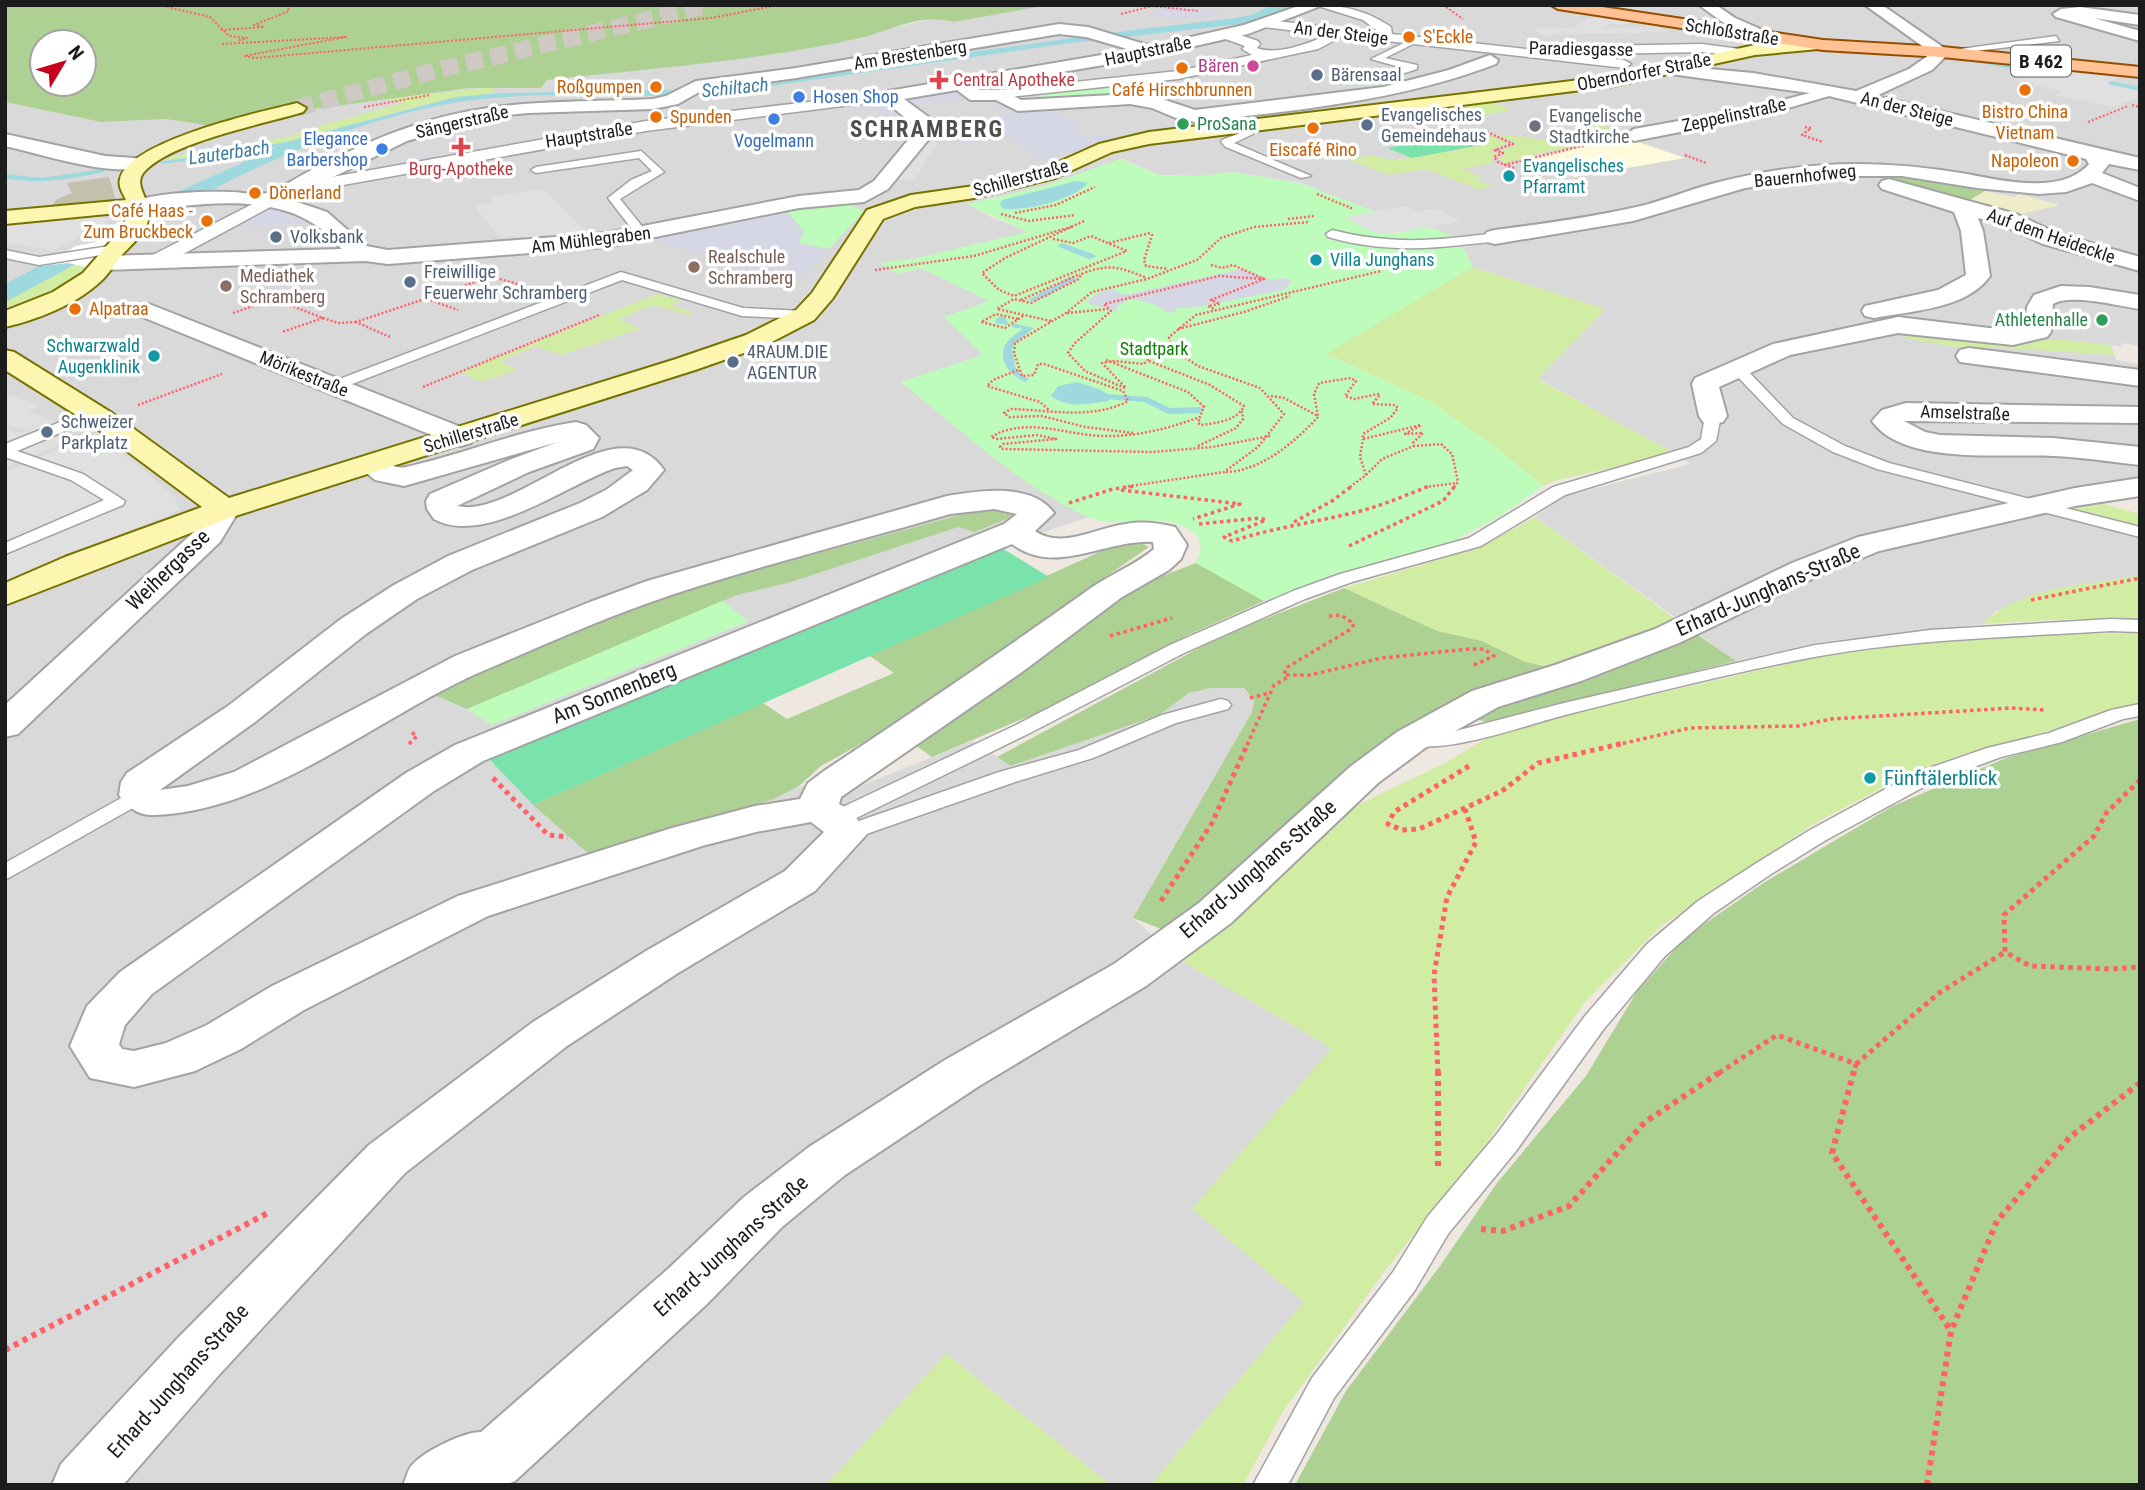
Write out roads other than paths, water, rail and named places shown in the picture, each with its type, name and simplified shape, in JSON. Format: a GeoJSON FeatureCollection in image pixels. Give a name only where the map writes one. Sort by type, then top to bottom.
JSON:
{"type":"FeatureCollection","features":[{"type":"Feature","properties":{"kind":"main road","name":"Schloßstraße"},"geometry":{"type":"LineString","coordinates":[[1558,5],[1753,43]]}},
{"type":"Feature","properties":{"kind":"main road","name":"Schloßstraße"},"geometry":{"type":"LineString","coordinates":[[1591,5],[1753,43]]}},
{"type":"Feature","properties":{"kind":"main road","name":"Oberndorfer Straße"},"geometry":{"type":"LineString","coordinates":[[1149,138],[1612,81],[1671,69],[1753,43],[1942,52],[2140,72]]}},
{"type":"Feature","properties":{"kind":"main road","name":"B 462"},"geometry":{"type":"LineString","coordinates":[[1753,43],[1942,52]]}},
{"type":"Feature","properties":{"kind":"main road"},"geometry":{"type":"LineString","coordinates":[[142,206],[128,188],[128,180],[141,163],[156,154],[208,135],[297,108]]}},
{"type":"Feature","properties":{"kind":"main road","name":"Schillerstraße"},"geometry":{"type":"LineString","coordinates":[[5,596],[111,549],[225,509],[461,437],[754,341],[805,315],[821,298],[874,215],[920,199],[974,192],[1048,174],[1106,148],[1149,138]]}},
{"type":"Feature","properties":{"kind":"main road"},"geometry":{"type":"LineString","coordinates":[[5,218],[142,206]]}},
{"type":"Feature","properties":{"kind":"main road"},"geometry":{"type":"LineString","coordinates":[[5,320],[91,279],[136,222],[142,206]]}},
{"type":"Feature","properties":{"kind":"main road","name":"Weihergasse"},"geometry":{"type":"LineString","coordinates":[[5,358],[97,416],[225,509]]}},
{"type":"Feature","properties":{"kind":"street","name":"Hauptstraße"},"geometry":{"type":"LineString","coordinates":[[287,190],[646,126],[893,96],[1141,53],[1225,34],[1318,5]]}},
{"type":"Feature","properties":{"kind":"street"},"geometry":{"type":"LineString","coordinates":[[1318,5],[1373,20],[1387,32],[1377,37]]}},
{"type":"Feature","properties":{"kind":"street"},"geometry":{"type":"LineString","coordinates":[[1706,5],[1730,20],[1753,43]]}},
{"type":"Feature","properties":{"kind":"street"},"geometry":{"type":"LineString","coordinates":[[1858,97],[1905,76],[1937,58],[1942,52],[1872,5]]}},
{"type":"Feature","properties":{"kind":"street"},"geometry":{"type":"LineString","coordinates":[[2058,11],[2140,20]]}},
{"type":"Feature","properties":{"kind":"street"},"geometry":{"type":"LineString","coordinates":[[2058,11],[2140,36]]}},
{"type":"Feature","properties":{"kind":"street"},"geometry":{"type":"LineString","coordinates":[[1234,15],[1263,23]]}},
{"type":"Feature","properties":{"kind":"street","name":"An der Steige"},"geometry":{"type":"LineString","coordinates":[[1263,23],[1624,64]]}},
{"type":"Feature","properties":{"kind":"street","name":"Am Brestenberg"},"geometry":{"type":"LineString","coordinates":[[671,100],[696,86],[928,52],[1059,29],[1095,34],[1118,41],[1141,53]]}},
{"type":"Feature","properties":{"kind":"street"},"geometry":{"type":"LineString","coordinates":[[1225,34],[1253,44],[1250,49],[1268,57]]}},
{"type":"Feature","properties":{"kind":"street"},"geometry":{"type":"LineString","coordinates":[[958,85],[976,96],[1178,75],[1313,46],[1342,34]]}},
{"type":"Feature","properties":{"kind":"street","name":"Paradiesgasse"},"geometry":{"type":"LineString","coordinates":[[1488,36],[1526,52],[1702,48],[1753,43]]}},
{"type":"Feature","properties":{"kind":"street"},"geometry":{"type":"LineString","coordinates":[[1141,53],[1178,75]]}},
{"type":"Feature","properties":{"kind":"street"},"geometry":{"type":"LineString","coordinates":[[999,94],[1018,106],[1130,99],[1151,102],[1195,116],[1412,86],[1450,76],[1490,60]]}},
{"type":"Feature","properties":{"kind":"street","name":"An der Steige"},"geometry":{"type":"LineString","coordinates":[[1671,69],[1752,78],[1858,97],[2025,139],[2092,166],[2140,164]]}},
{"type":"Feature","properties":{"kind":"street","name":"Zeppelinstraße"},"geometry":{"type":"LineString","coordinates":[[1634,135],[1757,112],[1833,92]]}},
{"type":"Feature","properties":{"kind":"street"},"geometry":{"type":"LineString","coordinates":[[889,208],[869,202],[864,196],[881,185],[928,129],[927,125],[893,96]]}},
{"type":"Feature","properties":{"kind":"street","name":"Sängerstraße"},"geometry":{"type":"LineString","coordinates":[[268,201],[393,139],[448,121],[512,110],[624,106],[671,100]]}},
{"type":"Feature","properties":{"kind":"street"},"geometry":{"type":"LineString","coordinates":[[624,106],[646,126]]}},
{"type":"Feature","properties":{"kind":"street"},"geometry":{"type":"LineString","coordinates":[[2025,139],[2140,150]]}},
{"type":"Feature","properties":{"kind":"street"},"geometry":{"type":"LineString","coordinates":[[5,140],[105,162],[141,163]]}},
{"type":"Feature","properties":{"kind":"street"},"geometry":{"type":"LineString","coordinates":[[2092,166],[2140,195]]}},
{"type":"Feature","properties":{"kind":"street","name":"Bauernhofweg"},"geometry":{"type":"LineString","coordinates":[[1495,237],[1654,210],[1691,196],[1753,181],[1800,174],[1902,170],[2047,189],[2073,185],[2092,166]]}},
{"type":"Feature","properties":{"kind":"street","name":"Auf dem Heideckle"},"geometry":{"type":"LineString","coordinates":[[1872,170],[1881,182],[2008,219],[2051,239],[2140,264]]}},
{"type":"Feature","properties":{"kind":"street","name":"Am Mühlegraben"},"geometry":{"type":"LineString","coordinates":[[110,256],[152,263],[365,254],[388,257],[495,251],[643,234],[799,202],[864,196]]}},
{"type":"Feature","properties":{"kind":"street"},"geometry":{"type":"LineString","coordinates":[[142,206],[206,198],[268,201],[318,216],[354,249],[365,254]]}},
{"type":"Feature","properties":{"kind":"street"},"geometry":{"type":"LineString","coordinates":[[152,263],[268,201]]}},
{"type":"Feature","properties":{"kind":"street","name":"Auf dem Heideckle"},"geometry":{"type":"LineString","coordinates":[[1782,349],[1782,344],[1788,338],[1825,324],[1969,287],[1978,276],[1972,230],[1963,208]]}},
{"type":"Feature","properties":{"kind":"street"},"geometry":{"type":"LineString","coordinates":[[1713,416],[1705,384],[1782,349],[1898,325],[1989,336],[2021,336],[2038,331],[2039,310],[2043,300],[2050,295],[2067,292],[2140,302]]}},
{"type":"Feature","properties":{"kind":"street","name":"Mörikestraße"},"geometry":{"type":"LineString","coordinates":[[149,311],[461,437]]}},
{"type":"Feature","properties":{"kind":"street"},"geometry":{"type":"LineString","coordinates":[[1872,330],[1876,336],[1906,348],[2140,378]]}},
{"type":"Feature","properties":{"kind":"street","name":"Amselstraße"},"geometry":{"type":"LineString","coordinates":[[2140,415],[1906,411],[1886,421],[1893,430],[1925,441],[2053,447],[2140,456]]}},
{"type":"Feature","properties":{"kind":"street"},"geometry":{"type":"LineString","coordinates":[[139,795],[141,782],[253,705],[332,642],[400,598],[460,563],[613,498],[644,478],[649,470],[642,461],[632,458],[597,463],[509,505],[476,516],[456,516],[445,513],[441,508],[441,501],[519,466],[572,448],[583,443],[585,438],[576,431],[553,433],[404,477],[386,474],[370,464]]}},
{"type":"Feature","properties":{"kind":"street"},"geometry":{"type":"LineString","coordinates":[[2035,506],[2140,487]]}},
{"type":"Feature","properties":{"kind":"street","name":"Am Sonnenberg"},"geometry":{"type":"LineString","coordinates":[[139,795],[151,803],[194,798],[248,780],[468,664],[544,631],[682,581],[947,505],[988,499],[1013,500],[1029,506],[1038,513],[1015,531],[469,753],[409,790],[136,983],[104,1017],[94,1046],[107,1065],[134,1069],[178,1058],[224,1037],[288,998],[484,902],[687,837],[755,819],[833,820]]}},
{"type":"Feature","properties":{"kind":"street","name":"Erhard-Junghans-Straße"},"geometry":{"type":"LineString","coordinates":[[434,1485],[472,1461],[498,1473],[764,1212],[827,1161],[962,1073],[1140,967],[1214,913],[1364,775],[1411,740],[1485,699],[1557,677],[1667,636],[1804,570],[1869,544],[2035,506]]}},
{"type":"Feature","properties":{"kind":"street","name":"Weihergasse"},"geometry":{"type":"LineString","coordinates":[[5,726],[209,535],[225,509]]}},
{"type":"Feature","properties":{"kind":"street","name":"Erhard-Junghans-Straße"},"geometry":{"type":"LineString","coordinates":[[83,1485],[207,1348],[387,1159],[455,1104],[550,1034],[662,962],[800,881],[833,820],[822,792],[999,672],[1110,590],[1157,563],[1170,552],[1171,545],[1164,534],[1142,531],[1062,549],[1044,549],[1026,541],[1015,531]]}},
{"type":"Feature","properties":{"kind":"lane"},"geometry":{"type":"LineString","coordinates":[[1942,52],[2056,38]]}},
{"type":"Feature","properties":{"kind":"lane"},"geometry":{"type":"LineString","coordinates":[[1405,70],[1414,67],[1376,59],[1415,41]]}},
{"type":"Feature","properties":{"kind":"lane"},"geometry":{"type":"LineString","coordinates":[[1237,127],[1248,134],[1226,142],[1230,145],[1305,176]]}},
{"type":"Feature","properties":{"kind":"lane"},"geometry":{"type":"LineString","coordinates":[[536,170],[641,154],[659,172],[640,178],[633,188],[614,198],[643,234]]}},
{"type":"Feature","properties":{"kind":"lane"},"geometry":{"type":"LineString","coordinates":[[1332,233],[1384,247],[1495,237]]}},
{"type":"Feature","properties":{"kind":"lane"},"geometry":{"type":"LineString","coordinates":[[5,254],[39,261],[110,256]]}},
{"type":"Feature","properties":{"kind":"lane"},"geometry":{"type":"LineString","coordinates":[[334,386],[621,276],[742,312],[805,315]]}},
{"type":"Feature","properties":{"kind":"lane"},"geometry":{"type":"LineString","coordinates":[[1739,370],[1788,421],[1839,449],[1883,466],[2140,532]]}},
{"type":"Feature","properties":{"kind":"lane"},"geometry":{"type":"LineString","coordinates":[[5,451],[97,416]]}},
{"type":"Feature","properties":{"kind":"lane"},"geometry":{"type":"LineString","coordinates":[[833,820],[1023,729],[1177,649],[1299,594],[1475,542],[1559,491],[1695,450],[1708,441],[1713,416]]}},
{"type":"Feature","properties":{"kind":"lane"},"geometry":{"type":"LineString","coordinates":[[5,451],[77,477],[117,501],[5,549]]}},
{"type":"Feature","properties":{"kind":"lane"},"geometry":{"type":"LineString","coordinates":[[1411,740],[1444,740],[1718,672],[1815,651],[1930,636],[2111,625],[2140,626]]}},
{"type":"Feature","properties":{"kind":"lane"},"geometry":{"type":"LineString","coordinates":[[833,820],[1007,778],[1086,754],[1169,719],[1221,705]]}},
{"type":"Feature","properties":{"kind":"lane"},"geometry":{"type":"LineString","coordinates":[[1270,1485],[1322,1388],[1404,1281],[1438,1226],[1506,1143],[1594,1023],[1656,950],[1706,907],[1818,835],[1923,778],[1994,752],[2055,738],[2129,712]]}},
{"type":"Feature","properties":{"kind":"lane"},"geometry":{"type":"LineString","coordinates":[[5,873],[139,795]]}},
{"type":"Feature","properties":{"kind":"water","name":"Schiltach"},"geometry":{"type":"Polygon","coordinates":[[[1272,5],[1303,5],[1263,20],[1241,24],[1070,43],[722,93],[519,96],[453,103],[392,117],[334,136],[222,185],[5,302],[5,284],[77,246],[95,242],[99,239],[95,236],[173,194],[290,141],[456,97],[503,93],[711,89],[1093,35],[1235,18],[1254,14],[1272,5]]]}},
{"type":"Feature","properties":{"kind":"water"},"geometry":{"type":"Polygon","coordinates":[[[1077,181],[1088,183],[1072,195],[1048,203],[1012,209],[1003,209],[1000,204],[1002,200],[1077,181]]]}},
{"type":"Feature","properties":{"kind":"water"},"geometry":{"type":"Polygon","coordinates":[[[1077,382],[1101,390],[1110,396],[1108,401],[1071,404],[1051,396],[1058,386],[1077,382]]]}},
{"type":"Feature","properties":{"kind":"waterway"},"geometry":{"type":"LineString","coordinates":[[1973,60],[2031,71]]}},
{"type":"Feature","properties":{"kind":"waterway"},"geometry":{"type":"LineString","coordinates":[[2110,83],[2140,89]]}},
{"type":"Feature","properties":{"kind":"waterway","name":"Lauterbach"},"geometry":{"type":"LineString","coordinates":[[163,162],[294,143]]}},
{"type":"Feature","properties":{"kind":"waterway","name":"Lauterbach"},"geometry":{"type":"LineString","coordinates":[[5,176],[41,180],[102,171]]}},
{"type":"Feature","properties":{"kind":"waterway"},"geometry":{"type":"LineString","coordinates":[[1062,245],[1092,257]]}},
{"type":"Feature","properties":{"kind":"waterway"},"geometry":{"type":"LineString","coordinates":[[1032,300],[1073,279]]}},
{"type":"Feature","properties":{"kind":"waterway"},"geometry":{"type":"LineString","coordinates":[[1002,319],[999,321],[1004,323]]}},
{"type":"Feature","properties":{"kind":"waterway"},"geometry":{"type":"LineString","coordinates":[[1012,369],[1007,354],[1009,345],[1030,328],[1015,325]]}},
{"type":"Feature","properties":{"kind":"waterway"},"geometry":{"type":"LineString","coordinates":[[1015,372],[1025,379]]}},
{"type":"Feature","properties":{"kind":"waterway"},"geometry":{"type":"LineString","coordinates":[[1094,396],[1147,400],[1168,411],[1200,410]]}},
{"type":"Feature","properties":{"kind":"tunnel"},"geometry":{"type":"LineString","coordinates":[[297,108],[442,69],[709,5]]}},
{"type":"Feature","properties":{"kind":"place","name":"S'Eckle"},"geometry":{"type":"Point","coordinates":[1409,37]}},
{"type":"Feature","properties":{"kind":"place","name":"Bären"},"geometry":{"type":"Point","coordinates":[1253,66]}},
{"type":"Feature","properties":{"kind":"place","name":"Café Hirschbrunnen"},"geometry":{"type":"Point","coordinates":[1182,68]}},
{"type":"Feature","properties":{"kind":"place","name":"Bärensaal"},"geometry":{"type":"Point","coordinates":[1317,75]}},
{"type":"Feature","properties":{"kind":"place","name":"Central Apotheke"},"geometry":{"type":"Point","coordinates":[939,80]}},
{"type":"Feature","properties":{"kind":"place","name":"Roßgumpen"},"geometry":{"type":"Point","coordinates":[656,87]}},
{"type":"Feature","properties":{"kind":"place","name":"Bistro China Vietnam"},"geometry":{"type":"Point","coordinates":[2025,90]}},
{"type":"Feature","properties":{"kind":"place","name":"Hosen Shop"},"geometry":{"type":"Point","coordinates":[799,97]}},
{"type":"Feature","properties":{"kind":"place","name":"Spunden"},"geometry":{"type":"Point","coordinates":[656,117]}},
{"type":"Feature","properties":{"kind":"place","name":"Vogelmann"},"geometry":{"type":"Point","coordinates":[774,119]}},
{"type":"Feature","properties":{"kind":"place","name":"ProSana"},"geometry":{"type":"Point","coordinates":[1183,124]}},
{"type":"Feature","properties":{"kind":"place","name":"Evangelisches Gemeindehaus"},"geometry":{"type":"Point","coordinates":[1367,125]}},
{"type":"Feature","properties":{"kind":"place","name":"Evangelische Stadtkirche"},"geometry":{"type":"Point","coordinates":[1535,126]}},
{"type":"Feature","properties":{"kind":"place","name":"Eiscafé Rino"},"geometry":{"type":"Point","coordinates":[1313,128]}},
{"type":"Feature","properties":{"kind":"place","name":"Burg-Apotheke"},"geometry":{"type":"Point","coordinates":[461,147]}},
{"type":"Feature","properties":{"kind":"place","name":"Elegance Barbershop"},"geometry":{"type":"Point","coordinates":[382,149]}},
{"type":"Feature","properties":{"kind":"place","name":"Napoleon"},"geometry":{"type":"Point","coordinates":[2073,161]}},
{"type":"Feature","properties":{"kind":"place","name":"Evangelisches Pfarramt"},"geometry":{"type":"Point","coordinates":[1509,176]}},
{"type":"Feature","properties":{"kind":"place","name":"Dönerland"},"geometry":{"type":"Point","coordinates":[255,193]}},
{"type":"Feature","properties":{"kind":"place","name":"Café Haas - Zum Bruckbeck"},"geometry":{"type":"Point","coordinates":[207,221]}},
{"type":"Feature","properties":{"kind":"place","name":"Volksbank"},"geometry":{"type":"Point","coordinates":[276,237]}},
{"type":"Feature","properties":{"kind":"place","name":"Villa Junghans"},"geometry":{"type":"Point","coordinates":[1316,260]}},
{"type":"Feature","properties":{"kind":"place","name":"Realschule Schramberg"},"geometry":{"type":"Point","coordinates":[694,267]}},
{"type":"Feature","properties":{"kind":"place","name":"Freiwillige Feuerwehr Schramberg"},"geometry":{"type":"Point","coordinates":[410,282]}},
{"type":"Feature","properties":{"kind":"place","name":"Mediathek Schramberg"},"geometry":{"type":"Point","coordinates":[226,286]}},
{"type":"Feature","properties":{"kind":"place","name":"Alpatraa"},"geometry":{"type":"Point","coordinates":[75,309]}},
{"type":"Feature","properties":{"kind":"place","name":"Athletenhalle"},"geometry":{"type":"Point","coordinates":[2102,320]}},
{"type":"Feature","properties":{"kind":"place","name":"Schwarzwald Augenklinik"},"geometry":{"type":"Point","coordinates":[154,356]}},
{"type":"Feature","properties":{"kind":"place","name":"4RAUM.DIE AGENTUR"},"geometry":{"type":"Point","coordinates":[733,362]}},
{"type":"Feature","properties":{"kind":"place","name":"Schweizer Parkplatz"},"geometry":{"type":"Point","coordinates":[47,432]}},
{"type":"Feature","properties":{"kind":"place","name":"Fünftälerblick"},"geometry":{"type":"Point","coordinates":[1870,778]}},
{"type":"Feature","properties":{"kind":"district","name":"SCHRAMBERG"},"geometry":{"type":"Point","coordinates":[927,129]}},
{"type":"Feature","properties":{"kind":"park label","name":"Stadtpark"},"geometry":{"type":"Point","coordinates":[1154,349]}}]}
